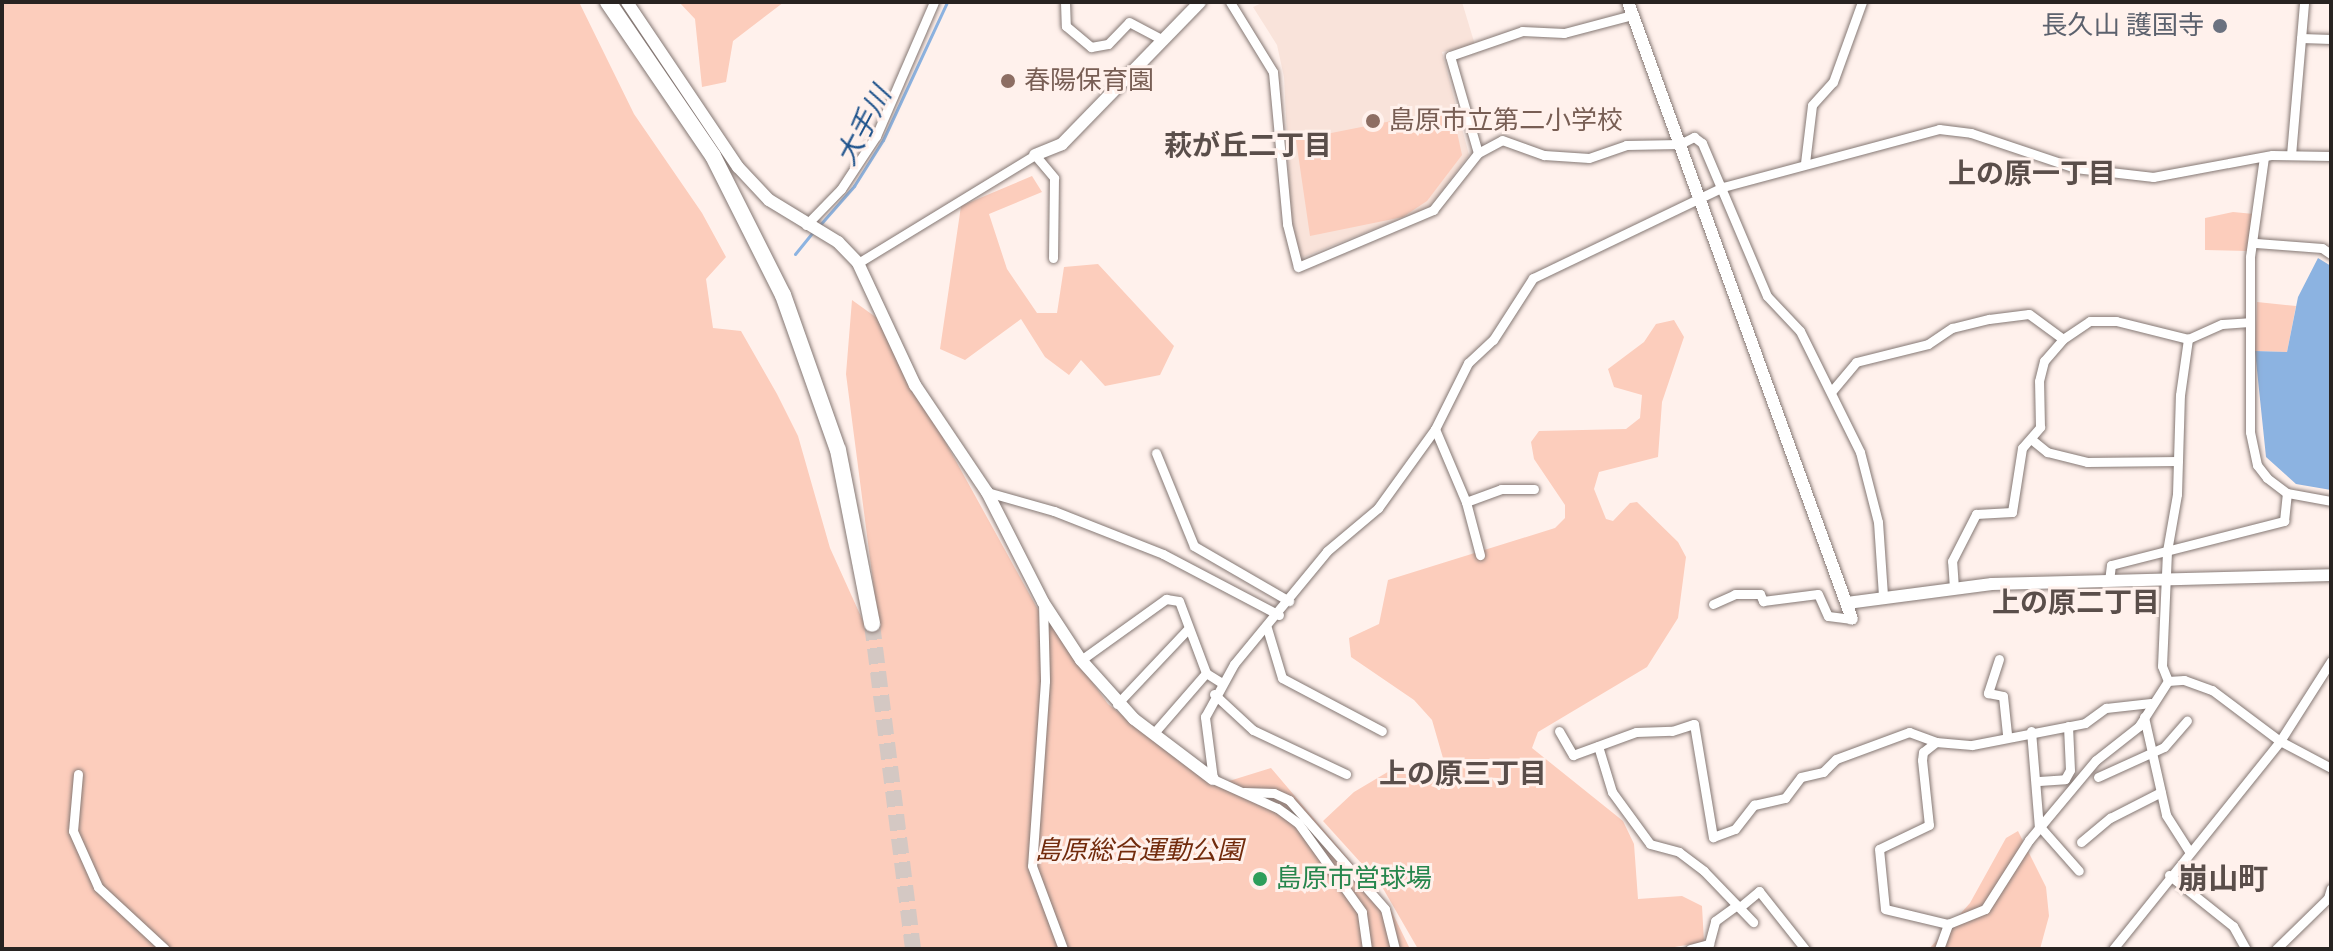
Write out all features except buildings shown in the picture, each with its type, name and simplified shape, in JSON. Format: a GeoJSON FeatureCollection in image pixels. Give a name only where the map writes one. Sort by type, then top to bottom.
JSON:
{"type":"FeatureCollection","features":[{"type":"Feature","properties":{"kind":"highway"},"geometry":{"type":"LineString","coordinates":[[608,2],[713,156],[783,295],[838,450],[872,624]]}},
{"type":"Feature","properties":{"kind":"street"},"geometry":{"type":"LineString","coordinates":[[627,2],[738,167],[769,200],[858,263],[915,385],[987,492],[1043,602],[1081,660],[1117,704],[1153,734],[1213,779],[1277,808],[1298,823],[1362,912],[1367,949]]}},
{"type":"Feature","properties":{"kind":"street"},"geometry":{"type":"LineString","coordinates":[[813,229],[876,136],[934,2]]}},
{"type":"Feature","properties":{"kind":"street"},"geometry":{"type":"LineString","coordinates":[[1065,2],[1066,26],[1091,47],[1108,44],[1129,22],[1163,40]]}},
{"type":"Feature","properties":{"kind":"street"},"geometry":{"type":"LineString","coordinates":[[858,263],[1035,155],[1062,144],[1200,2]]}},
{"type":"Feature","properties":{"kind":"street"},"geometry":{"type":"LineString","coordinates":[[1230,2],[1273,72],[1287,224],[1298,267],[1423,216],[1449,195],[1478,153],[1506,140],[1544,155],[1589,158],[1626,145],[1680,144],[1694,137],[1702,143],[1767,296],[1800,331],[1860,452],[1878,522],[1883,596]]}},
{"type":"Feature","properties":{"kind":"street"},"geometry":{"type":"LineString","coordinates":[[1628,2],[1852,619],[1828,616],[1818,594],[1763,601],[1760,594],[1735,594],[1713,604]]}},
{"type":"Feature","properties":{"kind":"street"},"geometry":{"type":"LineString","coordinates":[[1805,163],[1812,105],[1833,82],[1862,2]]}},
{"type":"Feature","properties":{"kind":"street"},"geometry":{"type":"LineString","coordinates":[[2291,155],[2304,2]]}},
{"type":"Feature","properties":{"kind":"street"},"geometry":{"type":"LineString","coordinates":[[1478,153],[1450,56],[1522,31],[1564,33],[1632,15]]}},
{"type":"Feature","properties":{"kind":"street"},"geometry":{"type":"LineString","coordinates":[[2301,38],[2331,39]]}},
{"type":"Feature","properties":{"kind":"street"},"geometry":{"type":"LineString","coordinates":[[1213,779],[1204,728],[1214,694],[1327,551],[1378,508],[1435,429],[1468,363],[1493,340],[1533,278],[1723,187],[1805,163],[1954,128],[2075,168],[2153,177],[2264,157],[2331,156]]}},
{"type":"Feature","properties":{"kind":"street"},"geometry":{"type":"LineString","coordinates":[[1035,155],[1054,178],[1053,258]]}},
{"type":"Feature","properties":{"kind":"street"},"geometry":{"type":"LineString","coordinates":[[2264,157],[2256,243],[2250,257],[2247,393],[2257,465],[2287,493],[2331,501]]}},
{"type":"Feature","properties":{"kind":"street"},"geometry":{"type":"LineString","coordinates":[[2256,243],[2328,248]]}},
{"type":"Feature","properties":{"kind":"street"},"geometry":{"type":"LineString","coordinates":[[1831,392],[1856,362],[1928,344],[1952,328],[1989,319],[2029,314],[2063,339]]}},
{"type":"Feature","properties":{"kind":"street"},"geometry":{"type":"LineString","coordinates":[[1954,588],[1952,561],[1976,514],[2012,512],[2022,448],[2040,427],[2039,381],[2044,361],[2063,339],[2090,321],[2116,321],[2188,339],[2222,324],[2249,322]]}},
{"type":"Feature","properties":{"kind":"street"},"geometry":{"type":"LineString","coordinates":[[2168,681],[2162,666],[2165,579],[2188,339]]}},
{"type":"Feature","properties":{"kind":"street"},"geometry":{"type":"LineString","coordinates":[[1435,429],[1466,502],[1480,555]]}},
{"type":"Feature","properties":{"kind":"street"},"geometry":{"type":"LineString","coordinates":[[2031,439],[2047,452],[2087,462],[2178,461]]}},
{"type":"Feature","properties":{"kind":"street"},"geometry":{"type":"LineString","coordinates":[[1156,453],[1194,546],[1289,601]]}},
{"type":"Feature","properties":{"kind":"street"},"geometry":{"type":"LineString","coordinates":[[1466,502],[1501,489],[1534,489]]}},
{"type":"Feature","properties":{"kind":"street"},"geometry":{"type":"LineString","coordinates":[[987,492],[1054,511],[1163,554],[1279,615]]}},
{"type":"Feature","properties":{"kind":"street"},"geometry":{"type":"LineString","coordinates":[[2109,581],[2111,565],[2284,521],[2287,493]]}},
{"type":"Feature","properties":{"kind":"street"},"geometry":{"type":"LineString","coordinates":[[1847,603],[1954,588],[2331,575]]}},
{"type":"Feature","properties":{"kind":"street"},"geometry":{"type":"LineString","coordinates":[[1081,660],[1166,599],[1179,601],[1206,673],[1222,683]]}},
{"type":"Feature","properties":{"kind":"street"},"geometry":{"type":"LineString","coordinates":[[1043,602],[1045,681],[1032,866],[1063,949]]}},
{"type":"Feature","properties":{"kind":"street"},"geometry":{"type":"LineString","coordinates":[[1267,628],[1282,678],[1382,731]]}},
{"type":"Feature","properties":{"kind":"street"},"geometry":{"type":"LineString","coordinates":[[1117,704],[1188,629]]}},
{"type":"Feature","properties":{"kind":"street"},"geometry":{"type":"LineString","coordinates":[[1999,659],[1988,693],[2003,696],[2007,735]]}},
{"type":"Feature","properties":{"kind":"street"},"geometry":{"type":"LineString","coordinates":[[2113,949],[2169,875],[2280,741],[2331,661]]}},
{"type":"Feature","properties":{"kind":"street"},"geometry":{"type":"LineString","coordinates":[[1153,734],[1206,673]]}},
{"type":"Feature","properties":{"kind":"street"},"geometry":{"type":"LineString","coordinates":[[1936,742],[1923,752],[1922,760],[1929,825],[1879,849],[1885,909],[1948,924],[1985,909],[2040,828],[2096,760],[2144,717],[2168,681],[2184,680],[2212,690],[2280,741],[2331,768]]}},
{"type":"Feature","properties":{"kind":"street"},"geometry":{"type":"LineString","coordinates":[[1214,694],[1253,730],[1346,774]]}},
{"type":"Feature","properties":{"kind":"street"},"geometry":{"type":"LineString","coordinates":[[1559,731],[1573,755],[1636,732],[1672,731],[1694,724],[1713,837],[1735,829],[1754,805],[1785,798],[1801,777],[1823,772],[1836,759],[1909,732],[1936,742],[1972,745],[2007,735],[2085,723],[2106,708],[2151,703]]}},
{"type":"Feature","properties":{"kind":"street"},"geometry":{"type":"LineString","coordinates":[[2144,717],[2166,815],[2189,851]]}},
{"type":"Feature","properties":{"kind":"street"},"geometry":{"type":"LineString","coordinates":[[2098,777],[2152,753],[2187,721]]}},
{"type":"Feature","properties":{"kind":"street"},"geometry":{"type":"LineString","coordinates":[[2039,781],[2065,779],[2070,770],[2068,726]]}},
{"type":"Feature","properties":{"kind":"street"},"geometry":{"type":"LineString","coordinates":[[2031,731],[2039,781],[2040,828],[2079,871]]}},
{"type":"Feature","properties":{"kind":"street"},"geometry":{"type":"LineString","coordinates":[[1598,746],[1612,792],[1650,844],[1679,852],[1753,922]]}},
{"type":"Feature","properties":{"kind":"street"},"geometry":{"type":"LineString","coordinates":[[78,774],[73,831],[98,887],[165,949]]}},
{"type":"Feature","properties":{"kind":"street"},"geometry":{"type":"LineString","coordinates":[[1237,792],[1274,793],[1289,800],[1385,909],[1395,949]]}},
{"type":"Feature","properties":{"kind":"street"},"geometry":{"type":"LineString","coordinates":[[2081,842],[2110,818],[2161,792]]}},
{"type":"Feature","properties":{"kind":"street"},"geometry":{"type":"LineString","coordinates":[[2169,875],[2233,926],[2246,949]]}},
{"type":"Feature","properties":{"kind":"street"},"geometry":{"type":"LineString","coordinates":[[2276,949],[2328,898],[2331,888]]}},
{"type":"Feature","properties":{"kind":"street"},"geometry":{"type":"LineString","coordinates":[[1690,949],[1709,944],[1715,921],[1759,891],[1805,949]]}},
{"type":"Feature","properties":{"kind":"street"},"geometry":{"type":"LineString","coordinates":[[1939,949],[1948,924]]}},
{"type":"Feature","properties":{"kind":"shaded area","name":"島原市立第二小学校"},"geometry":{"type":"Polygon","coordinates":[[[1264,2],[1462,2],[1475,45],[1442,52],[1469,155],[1430,207],[1301,258],[1291,217],[1284,77],[1277,45],[1253,7],[1264,2]]]}},
{"type":"Feature","properties":{"kind":"green space","name":"島原総合運動公園"},"geometry":{"type":"Polygon","coordinates":[[[2,2],[579,2],[634,114],[702,213],[726,257],[706,279],[713,328],[741,331],[777,394],[798,436],[830,548],[868,632],[878,620],[846,374],[852,300],[877,318],[1047,626],[1048,620],[1108,704],[1213,786],[1271,768],[1390,908],[1410,949],[2,949],[2,2]]]}},
{"type":"Feature","properties":{"kind":"green space"},"geometry":{"type":"Polygon","coordinates":[[[679,2],[784,2],[733,41],[726,82],[702,87],[695,19],[679,2]]]}},
{"type":"Feature","properties":{"kind":"green space"},"geometry":{"type":"Polygon","coordinates":[[[1452,109],[1462,155],[1427,201],[1403,217],[1310,236],[1296,140],[1452,109]]]}},
{"type":"Feature","properties":{"kind":"green space"},"geometry":{"type":"Polygon","coordinates":[[[1032,176],[1042,192],[989,214],[1007,269],[1037,313],[1057,313],[1064,267],[1098,264],[1174,346],[1160,375],[1105,386],[1081,360],[1069,375],[1045,357],[1021,319],[965,360],[940,349],[961,206],[1032,176]]]}},
{"type":"Feature","properties":{"kind":"green space"},"geometry":{"type":"Polygon","coordinates":[[[2233,212],[2254,214],[2248,251],[2205,250],[2205,218],[2233,212]]]}},
{"type":"Feature","properties":{"kind":"green space"},"geometry":{"type":"Polygon","coordinates":[[[2257,302],[2296,306],[2287,352],[2255,351],[2257,302]]]}},
{"type":"Feature","properties":{"kind":"green space"},"geometry":{"type":"Polygon","coordinates":[[[1674,320],[1684,337],[1662,402],[1658,457],[1599,472],[1594,489],[1606,519],[1613,521],[1630,503],[1637,502],[1678,542],[1686,557],[1678,618],[1647,667],[1538,732],[1532,748],[1623,821],[1634,844],[1638,899],[1682,896],[1702,906],[1704,942],[1663,949],[1418,949],[1381,885],[1323,821],[1354,792],[1391,770],[1435,779],[1445,774],[1445,765],[1432,720],[1414,700],[1351,657],[1349,638],[1379,624],[1388,580],[1555,528],[1565,518],[1565,505],[1534,459],[1531,442],[1539,431],[1626,429],[1640,418],[1642,395],[1614,387],[1608,369],[1644,342],[1656,324],[1674,320]]]}},
{"type":"Feature","properties":{"kind":"green space"},"geometry":{"type":"Polygon","coordinates":[[[2018,831],[2046,887],[2049,916],[2040,949],[1929,949],[1970,903],[2006,838],[2018,831]]]}},
{"type":"Feature","properties":{"kind":"water"},"geometry":{"type":"Polygon","coordinates":[[[2318,258],[2331,266],[2331,490],[2296,484],[2266,457],[2255,351],[2287,352],[2298,297],[2318,258]]]}},
{"type":"Feature","properties":{"kind":"waterway","name":"大手川"},"geometry":{"type":"LineString","coordinates":[[818,227],[854,186],[883,140],[947,2]]}},
{"type":"Feature","properties":{"kind":"waterway","name":"大手川"},"geometry":{"type":"LineString","coordinates":[[795,254],[813,232]]}},
{"type":"Feature","properties":{"kind":"tunnel"},"geometry":{"type":"LineString","coordinates":[[872,624],[913,949]]}},
{"type":"Feature","properties":{"kind":"place","name":"長久山 護国寺"},"geometry":{"type":"Point","coordinates":[2220,26]}},
{"type":"Feature","properties":{"kind":"place","name":"春陽保育園"},"geometry":{"type":"Point","coordinates":[1008,81]}},
{"type":"Feature","properties":{"kind":"place","name":"島原市立第二小学校"},"geometry":{"type":"Point","coordinates":[1373,121]}},
{"type":"Feature","properties":{"kind":"place","name":"島原市営球場"},"geometry":{"type":"Point","coordinates":[1260,879]}},
{"type":"Feature","properties":{"kind":"district","name":"萩が丘二丁目"},"geometry":{"type":"Point","coordinates":[1248,146]}},
{"type":"Feature","properties":{"kind":"district","name":"上の原一丁目"},"geometry":{"type":"Point","coordinates":[2032,174]}},
{"type":"Feature","properties":{"kind":"district","name":"上の原二丁目"},"geometry":{"type":"Point","coordinates":[2076,603]}},
{"type":"Feature","properties":{"kind":"district","name":"上の原三丁目"},"geometry":{"type":"Point","coordinates":[1463,774]}},
{"type":"Feature","properties":{"kind":"district","name":"崩山町"},"geometry":{"type":"Point","coordinates":[2223,879]}}]}
